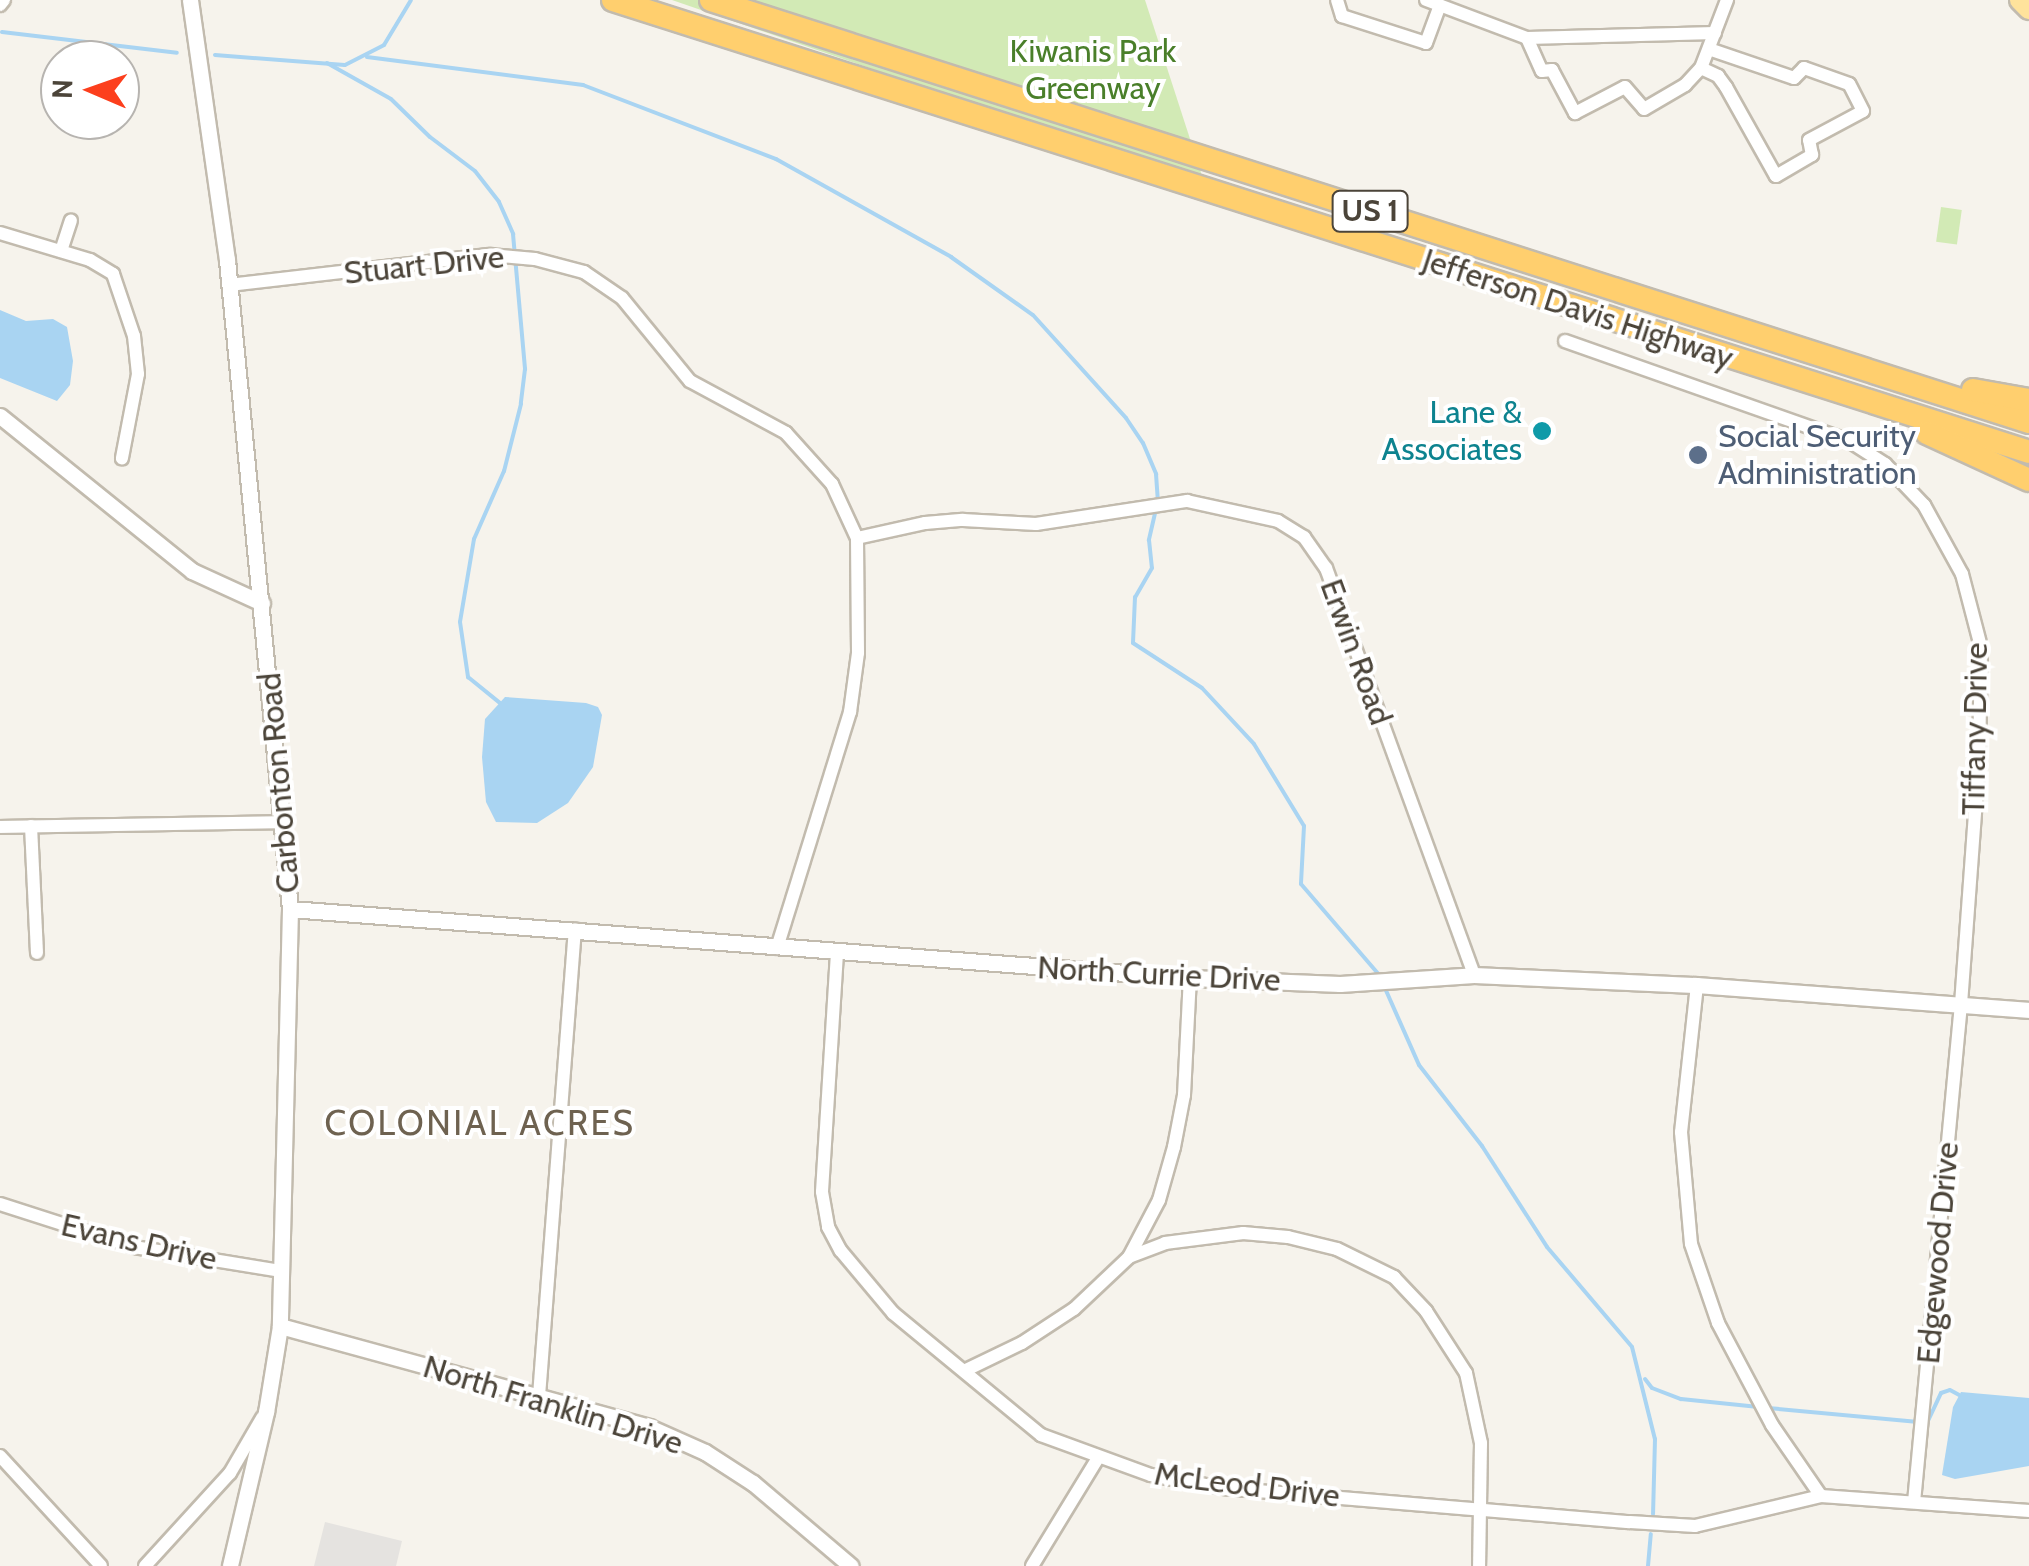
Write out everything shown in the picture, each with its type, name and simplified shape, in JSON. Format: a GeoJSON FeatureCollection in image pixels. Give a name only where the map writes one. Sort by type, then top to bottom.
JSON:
{"type":"FeatureCollection","features":[{"type":"Feature","properties":{"kind":"highway","name":"Jefferson Davis Highway"},"geometry":{"type":"LineString","coordinates":[[613,0],[2029,452]]}},
{"type":"Feature","properties":{"kind":"highway","name":"Jefferson Davis Highway"},"geometry":{"type":"LineString","coordinates":[[711,0],[2029,422]]}},
{"type":"Feature","properties":{"kind":"highway"},"geometry":{"type":"LineString","coordinates":[[1865,368],[2029,400]]}},
{"type":"Feature","properties":{"kind":"highway"},"geometry":{"type":"LineString","coordinates":[[1819,385],[2029,480]]}},
{"type":"Feature","properties":{"kind":"main road"},"geometry":{"type":"LineString","coordinates":[[2020,0],[2029,9]]}},
{"type":"Feature","properties":{"kind":"street","name":"Carbonton Road"},"geometry":{"type":"LineString","coordinates":[[190,0],[230,285],[290,909],[280,1326],[266,1412],[230,1566]]}},
{"type":"Feature","properties":{"kind":"street"},"geometry":{"type":"LineString","coordinates":[[1337,0],[1342,16],[1426,43],[1432,3],[1527,38],[1715,33]]}},
{"type":"Feature","properties":{"kind":"street"},"geometry":{"type":"LineString","coordinates":[[1527,38],[1542,72],[1552,70],[1575,112],[1625,86],[1644,110],[1685,84],[1701,68],[1727,0]]}},
{"type":"Feature","properties":{"kind":"street"},"geometry":{"type":"LineString","coordinates":[[1701,68],[1718,76],[1726,87],[1776,176],[1812,155],[1809,140],[1862,111],[1849,84],[1804,68],[1794,78],[1708,49]]}},
{"type":"Feature","properties":{"kind":"street"},"geometry":{"type":"LineString","coordinates":[[61,250],[71,222]]}},
{"type":"Feature","properties":{"kind":"street"},"geometry":{"type":"LineString","coordinates":[[0,233],[61,250],[114,274],[134,336],[138,374],[122,458]]}},
{"type":"Feature","properties":{"kind":"street","name":"Stuart Drive"},"geometry":{"type":"LineString","coordinates":[[230,285],[490,255],[536,259],[584,272],[622,298],[690,381],[786,432],[832,484],[857,538],[858,653],[850,712],[778,948]]}},
{"type":"Feature","properties":{"kind":"street","name":"Tiffany Drive"},"geometry":{"type":"LineString","coordinates":[[1564,341],[1849,441],[1885,464],[1924,505],[1962,574],[1981,647],[1979,759],[1961,1004]]}},
{"type":"Feature","properties":{"kind":"street"},"geometry":{"type":"LineString","coordinates":[[0,416],[192,571],[262,603]]}},
{"type":"Feature","properties":{"kind":"street","name":"Erwin Road"},"geometry":{"type":"LineString","coordinates":[[857,538],[925,523],[963,520],[1036,524],[1187,501],[1278,521],[1304,537],[1326,568],[1474,974]]}},
{"type":"Feature","properties":{"kind":"street"},"geometry":{"type":"LineString","coordinates":[[0,827],[284,822]]}},
{"type":"Feature","properties":{"kind":"street"},"geometry":{"type":"LineString","coordinates":[[31,826],[36,954]]}},
{"type":"Feature","properties":{"kind":"street","name":"North Currie Drive"},"geometry":{"type":"LineString","coordinates":[[290,909],[1190,978],[1340,984],[1474,974],[1698,985],[2029,1010]]}},
{"type":"Feature","properties":{"kind":"street"},"geometry":{"type":"LineString","coordinates":[[540,1396],[575,929]]}},
{"type":"Feature","properties":{"kind":"street","name":"McLeod Drive"},"geometry":{"type":"LineString","coordinates":[[837,953],[822,1192],[828,1226],[841,1252],[894,1313],[1041,1435],[1098,1458],[1222,1488],[1695,1526],[1821,1496],[2029,1510]]}},
{"type":"Feature","properties":{"kind":"street"},"geometry":{"type":"LineString","coordinates":[[964,1371],[1022,1343],[1074,1309],[1129,1257],[1159,1200],[1174,1148],[1184,1095],[1190,978]]}},
{"type":"Feature","properties":{"kind":"street"},"geometry":{"type":"LineString","coordinates":[[1698,985],[1681,1132],[1690,1244],[1718,1322],[1772,1425],[1821,1496]]}},
{"type":"Feature","properties":{"kind":"street","name":"Edgewood Drive"},"geometry":{"type":"LineString","coordinates":[[1914,1502],[1961,1004]]}},
{"type":"Feature","properties":{"kind":"street","name":"Evans Drive"},"geometry":{"type":"LineString","coordinates":[[0,1204],[134,1247],[280,1271]]}},
{"type":"Feature","properties":{"kind":"street"},"geometry":{"type":"LineString","coordinates":[[1129,1257],[1165,1243],[1244,1234],[1288,1236],[1337,1249],[1394,1277],[1426,1311],[1466,1373],[1482,1442],[1479,1566]]}},
{"type":"Feature","properties":{"kind":"street","name":"North Franklin Drive"},"geometry":{"type":"LineString","coordinates":[[280,1326],[649,1427],[705,1452],[804,1522],[850,1566]]}},
{"type":"Feature","properties":{"kind":"street"},"geometry":{"type":"LineString","coordinates":[[144,1566],[230,1473],[266,1412]]}},
{"type":"Feature","properties":{"kind":"street"},"geometry":{"type":"LineString","coordinates":[[0,1456],[101,1566]]}},
{"type":"Feature","properties":{"kind":"street"},"geometry":{"type":"LineString","coordinates":[[1032,1566],[1098,1458]]}},
{"type":"Feature","properties":{"kind":"green space","name":"Kiwanis Park Greenway"},"geometry":{"type":"Polygon","coordinates":[[[672,0],[1145,0],[1203,179],[983,107],[672,0]]]}},
{"type":"Feature","properties":{"kind":"green space"},"geometry":{"type":"Polygon","coordinates":[[[1941,207],[1962,210],[1957,245],[1936,242],[1941,207]]]}},
{"type":"Feature","properties":{"kind":"shaded area"},"geometry":{"type":"Polygon","coordinates":[[[325,1522],[402,1541],[396,1566],[314,1566],[325,1522]]]}},
{"type":"Feature","properties":{"kind":"water"},"geometry":{"type":"Polygon","coordinates":[[[0,310],[26,321],[53,319],[67,327],[73,361],[70,385],[57,401],[0,378],[0,310]]]}},
{"type":"Feature","properties":{"kind":"water"},"geometry":{"type":"Polygon","coordinates":[[[505,697],[586,703],[598,707],[602,715],[593,767],[568,803],[537,823],[496,822],[486,802],[482,757],[485,719],[505,697]]]}},
{"type":"Feature","properties":{"kind":"water"},"geometry":{"type":"Polygon","coordinates":[[[1961,1392],[2029,1398],[2029,1466],[1955,1479],[1942,1475],[1953,1407],[1961,1392]]]}},
{"type":"Feature","properties":{"kind":"waterway"},"geometry":{"type":"LineString","coordinates":[[215,55],[345,65],[384,45],[411,0]]}},
{"type":"Feature","properties":{"kind":"waterway"},"geometry":{"type":"LineString","coordinates":[[2,32],[177,53]]}},
{"type":"Feature","properties":{"kind":"waterway"},"geometry":{"type":"LineString","coordinates":[[367,57],[583,85],[776,159],[951,257],[1033,315],[1126,418],[1143,443],[1156,474],[1158,500]]}},
{"type":"Feature","properties":{"kind":"waterway"},"geometry":{"type":"LineString","coordinates":[[327,63],[391,99],[430,137],[475,171],[499,202],[513,234],[525,369],[521,404],[504,471],[474,539],[460,622],[468,677],[500,703]]}},
{"type":"Feature","properties":{"kind":"waterway"},"geometry":{"type":"LineString","coordinates":[[1156,509],[1149,540],[1152,568],[1135,597],[1133,643],[1202,688],[1254,744],[1304,826],[1301,884],[1381,977]]}},
{"type":"Feature","properties":{"kind":"waterway"},"geometry":{"type":"LineString","coordinates":[[1384,986],[1419,1065],[1482,1146],[1547,1247],[1632,1347],[1655,1439],[1653,1514]]}},
{"type":"Feature","properties":{"kind":"waterway"},"geometry":{"type":"LineString","coordinates":[[1645,1379],[1652,1388],[1681,1399],[1759,1407]]}},
{"type":"Feature","properties":{"kind":"waterway"},"geometry":{"type":"LineString","coordinates":[[1927,1423],[1941,1393],[1950,1390],[1959,1395]]}},
{"type":"Feature","properties":{"kind":"waterway"},"geometry":{"type":"LineString","coordinates":[[1768,1408],[1918,1422]]}},
{"type":"Feature","properties":{"kind":"waterway"},"geometry":{"type":"LineString","coordinates":[[1648,1566],[1651,1534]]}},
{"type":"Feature","properties":{"kind":"place","name":"Lane & Associates"},"geometry":{"type":"Point","coordinates":[1542,431]}},
{"type":"Feature","properties":{"kind":"place","name":"Social Security Administration"},"geometry":{"type":"Point","coordinates":[1698,455]}},
{"type":"Feature","properties":{"kind":"district","name":"COLONIAL ACRES"},"geometry":{"type":"Point","coordinates":[480,1123]}}]}
